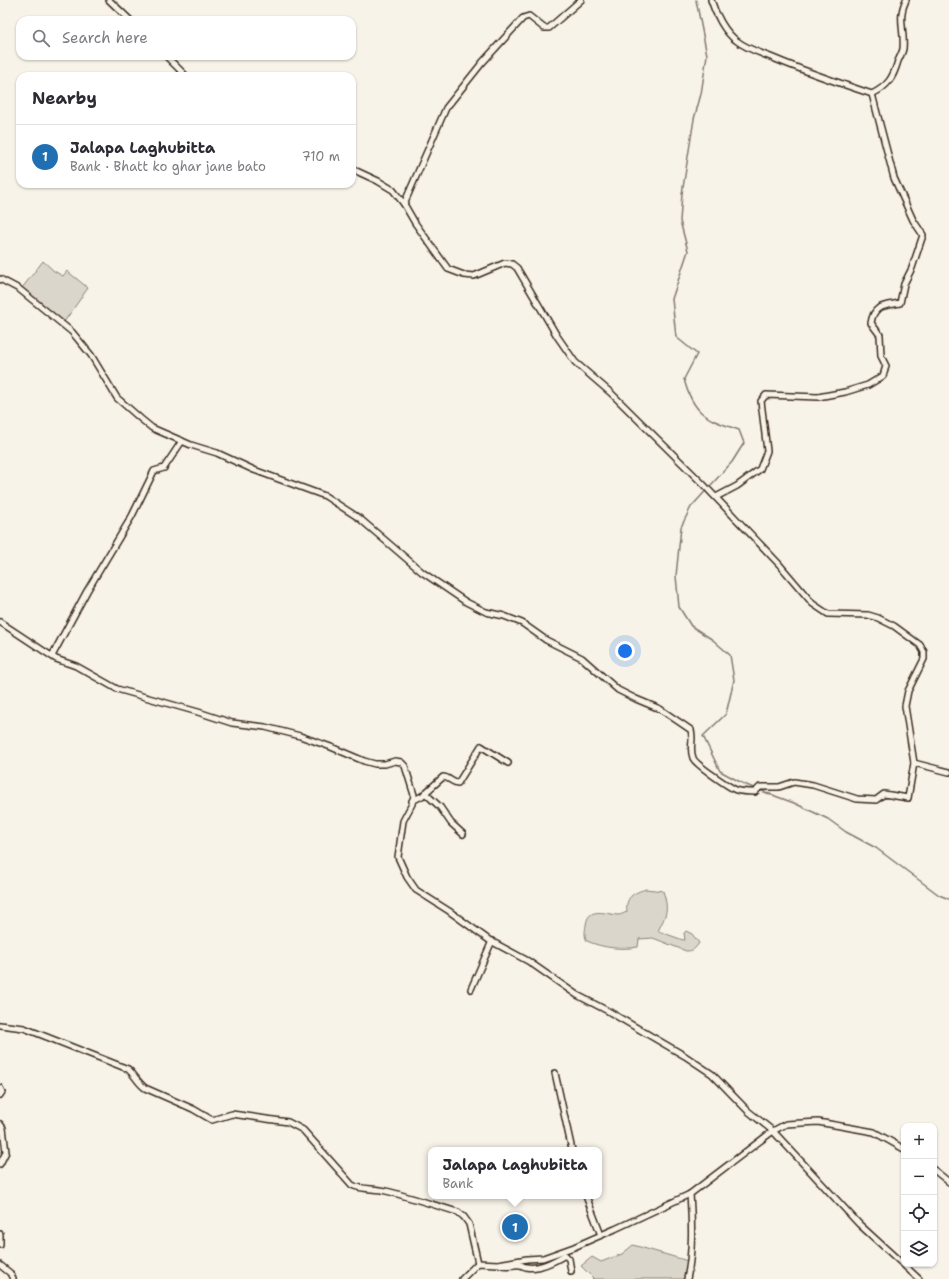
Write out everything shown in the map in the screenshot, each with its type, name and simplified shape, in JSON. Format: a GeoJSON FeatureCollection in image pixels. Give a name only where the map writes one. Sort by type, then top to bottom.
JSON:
{"type":"FeatureCollection","features":[{"type":"Feature","properties":{"kind":"street"},"geometry":{"type":"LineString","coordinates":[[108,0],[126,16]]}},
{"type":"Feature","properties":{"kind":"street"},"geometry":{"type":"LineString","coordinates":[[404,204],[446,108],[482,63],[523,18],[529,16],[544,28],[549,28],[582,0]]}},
{"type":"Feature","properties":{"kind":"street"},"geometry":{"type":"LineString","coordinates":[[711,0],[715,12],[725,28],[736,41],[802,70],[872,94],[887,84],[895,73],[903,50],[901,21],[902,8],[906,0]]}},
{"type":"Feature","properties":{"kind":"street"},"geometry":{"type":"LineString","coordinates":[[170,60],[182,72]]}},
{"type":"Feature","properties":{"kind":"street"},"geometry":{"type":"LineString","coordinates":[[716,497],[737,486],[760,468],[767,451],[761,401],[766,395],[818,397],[845,392],[868,385],[883,376],[886,366],[881,356],[880,335],[872,323],[873,314],[881,306],[900,303],[904,284],[912,268],[923,235],[913,220],[894,178],[872,94]]}},
{"type":"Feature","properties":{"kind":"street"},"geometry":{"type":"LineString","coordinates":[[0,279],[19,289],[72,332],[118,398],[152,428],[216,453],[254,470],[319,493],[336,502],[359,518],[422,572],[466,602],[486,612],[504,616],[522,623],[546,640],[582,658],[618,690],[660,709],[692,730],[693,735],[690,748],[693,760],[710,774],[736,790],[755,792],[760,787],[779,787],[794,782],[857,799],[876,800],[884,794],[908,798],[914,763],[905,706],[908,691],[924,659],[924,652],[920,645],[894,626],[878,618],[868,615],[828,614],[813,604],[779,564],[716,497],[611,393],[575,362],[557,336],[517,268],[512,264],[505,263],[474,276],[464,275],[448,269],[393,190],[356,171]]}},
{"type":"Feature","properties":{"kind":"street"},"geometry":{"type":"LineString","coordinates":[[52,656],[87,591],[132,516],[154,471],[164,468],[182,441]]}},
{"type":"Feature","properties":{"kind":"street"},"geometry":{"type":"LineString","coordinates":[[0,622],[56,659],[76,666],[117,689],[232,723],[265,727],[300,736],[375,764],[385,764],[395,761],[401,762],[405,766],[414,795],[403,821],[398,857],[407,877],[416,890],[492,941],[528,961],[576,995],[608,1011],[685,1056],[712,1074],[748,1111],[773,1131],[859,1224],[918,1279]]}},
{"type":"Feature","properties":{"kind":"street"},"geometry":{"type":"LineString","coordinates":[[412,801],[418,799],[443,777],[454,783],[458,783],[481,746],[508,763]]}},
{"type":"Feature","properties":{"kind":"street"},"geometry":{"type":"LineString","coordinates":[[914,763],[949,772]]}},
{"type":"Feature","properties":{"kind":"street"},"geometry":{"type":"LineString","coordinates":[[425,793],[440,807],[451,823],[463,834]]}},
{"type":"Feature","properties":{"kind":"street"},"geometry":{"type":"LineString","coordinates":[[471,989],[492,941]]}},
{"type":"Feature","properties":{"kind":"street"},"geometry":{"type":"LineString","coordinates":[[0,1025],[24,1028],[128,1069],[135,1074],[138,1083],[144,1088],[193,1109],[212,1120],[232,1114],[288,1122],[297,1126],[303,1130],[352,1185],[413,1198],[458,1212],[470,1224],[478,1263]]}},
{"type":"Feature","properties":{"kind":"street"},"geometry":{"type":"LineString","coordinates":[[555,1073],[571,1147]]}},
{"type":"Feature","properties":{"kind":"street"},"geometry":{"type":"LineString","coordinates":[[0,1088],[2,1092],[0,1095]]}},
{"type":"Feature","properties":{"kind":"street"},"geometry":{"type":"LineString","coordinates":[[498,1264],[543,1258],[574,1247],[690,1194],[773,1131],[786,1124],[818,1122],[874,1132],[901,1147]]}},
{"type":"Feature","properties":{"kind":"street"},"geometry":{"type":"LineString","coordinates":[[0,1124],[3,1128],[6,1152],[0,1164]]}},
{"type":"Feature","properties":{"kind":"street"},"geometry":{"type":"LineString","coordinates":[[937,1172],[949,1182]]}},
{"type":"Feature","properties":{"kind":"street"},"geometry":{"type":"LineString","coordinates":[[687,1279],[691,1262],[692,1230],[690,1194]]}},
{"type":"Feature","properties":{"kind":"street"},"geometry":{"type":"LineString","coordinates":[[587,1199],[601,1235]]}},
{"type":"Feature","properties":{"kind":"street"},"geometry":{"type":"LineString","coordinates":[[0,1234],[0,1245]]}},
{"type":"Feature","properties":{"kind":"street"},"geometry":{"type":"LineString","coordinates":[[462,1279],[478,1263],[507,1266],[520,1265],[527,1268],[553,1262],[565,1255],[568,1258],[571,1271]]}},
{"type":"Feature","properties":{"kind":"street"},"geometry":{"type":"LineString","coordinates":[[0,1265],[10,1273],[13,1279]]}},
{"type":"Feature","properties":{"kind":"shaded area"},"geometry":{"type":"Polygon","coordinates":[[[43,261],[54,271],[63,276],[67,271],[88,288],[64,322],[22,288],[43,261]]]}},
{"type":"Feature","properties":{"kind":"shaded area"},"geometry":{"type":"Polygon","coordinates":[[[646,889],[663,891],[665,897],[666,911],[658,931],[685,940],[684,933],[686,931],[692,934],[699,943],[695,948],[690,951],[686,951],[653,938],[639,939],[638,947],[625,948],[606,947],[587,941],[585,929],[587,919],[590,915],[598,912],[619,915],[627,912],[627,903],[631,896],[646,889]]]}},
{"type":"Feature","properties":{"kind":"shaded area"},"geometry":{"type":"Polygon","coordinates":[[[633,1245],[688,1261],[684,1279],[592,1279],[593,1278],[581,1266],[592,1257],[601,1262],[622,1254],[633,1245]]]}},
{"type":"Feature","properties":{"kind":"waterway"},"geometry":{"type":"LineString","coordinates":[[696,0],[707,55],[701,94],[694,119],[682,194],[680,221],[688,251],[672,299],[676,337],[697,354],[684,379],[692,400],[697,408],[702,414],[709,418],[739,430],[744,443],[732,462],[691,507],[681,527],[676,576],[679,607],[691,626],[713,640],[730,655],[734,680],[726,714],[703,736],[720,771],[756,789]]}},
{"type":"Feature","properties":{"kind":"waterway"},"geometry":{"type":"LineString","coordinates":[[759,790],[794,803],[828,819],[846,832],[876,848],[939,895],[949,899]]}},
{"type":"Feature","properties":{"kind":"place","name":"Jalapa Laghubitta"},"geometry":{"type":"Point","coordinates":[515,1227]}}]}
